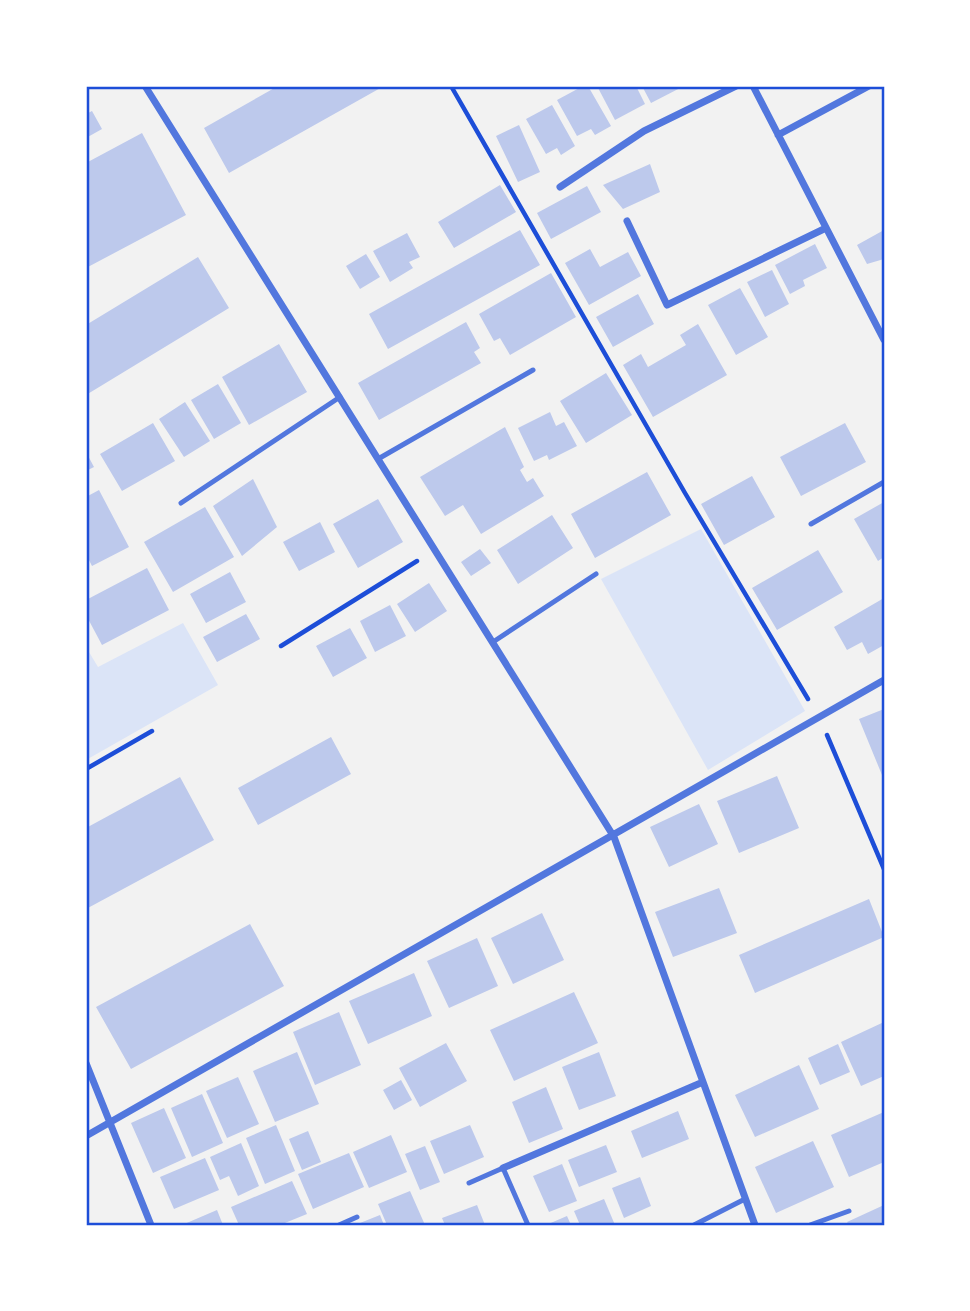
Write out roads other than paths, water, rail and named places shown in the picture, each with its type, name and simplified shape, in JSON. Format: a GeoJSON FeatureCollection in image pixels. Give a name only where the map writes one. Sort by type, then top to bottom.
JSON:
{"type":"FeatureCollection","features":[{"type":"Feature","properties":{"kind":"street"},"geometry":{"type":"LineString","coordinates":[[145,86],[614,836],[755,1225]]}},
{"type":"Feature","properties":{"kind":"street"},"geometry":{"type":"LineString","coordinates":[[560,187],[644,131],[736,86]]}},
{"type":"Feature","properties":{"kind":"street"},"geometry":{"type":"LineString","coordinates":[[753,86],[884,340]]}},
{"type":"Feature","properties":{"kind":"street"},"geometry":{"type":"LineString","coordinates":[[778,135],[869,86]]}},
{"type":"Feature","properties":{"kind":"street"},"geometry":{"type":"LineString","coordinates":[[626,221],[667,305],[826,228]]}},
{"type":"Feature","properties":{"kind":"street"},"geometry":{"type":"LineString","coordinates":[[86,1136],[884,680]]}},
{"type":"Feature","properties":{"kind":"street"},"geometry":{"type":"LineString","coordinates":[[86,1063],[152,1225]]}},
{"type":"Feature","properties":{"kind":"street"},"geometry":{"type":"LineString","coordinates":[[503,1168],[703,1082]]}},
{"type":"Feature","properties":{"kind":"lane"},"geometry":{"type":"LineString","coordinates":[[378,459],[533,370]]}},
{"type":"Feature","properties":{"kind":"lane"},"geometry":{"type":"LineString","coordinates":[[181,503],[340,397]]}},
{"type":"Feature","properties":{"kind":"lane"},"geometry":{"type":"LineString","coordinates":[[811,524],[884,482]]}},
{"type":"Feature","properties":{"kind":"lane"},"geometry":{"type":"LineString","coordinates":[[493,642],[596,574]]}},
{"type":"Feature","properties":{"kind":"lane"},"geometry":{"type":"LineString","coordinates":[[469,1183],[503,1168],[528,1225]]}},
{"type":"Feature","properties":{"kind":"lane"},"geometry":{"type":"LineString","coordinates":[[694,1225],[745,1199]]}},
{"type":"Feature","properties":{"kind":"lane"},"geometry":{"type":"LineString","coordinates":[[810,1225],[849,1211]]}},
{"type":"Feature","properties":{"kind":"lane"},"geometry":{"type":"LineString","coordinates":[[339,1225],[357,1217]]}}]}
